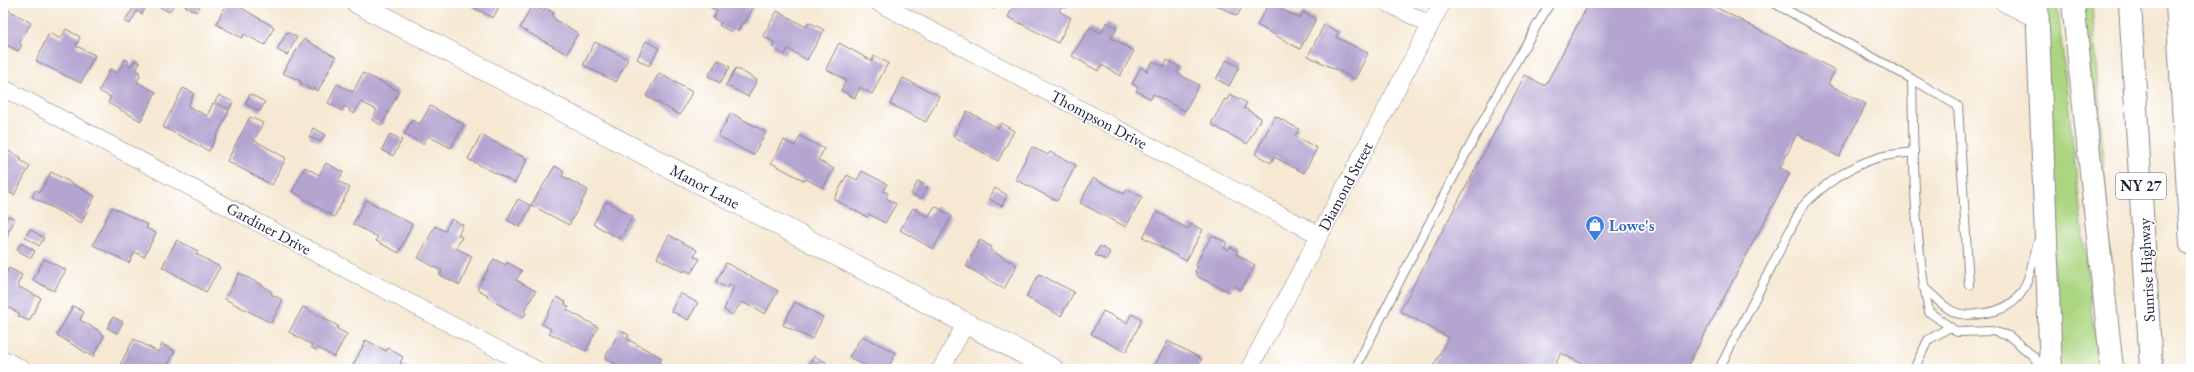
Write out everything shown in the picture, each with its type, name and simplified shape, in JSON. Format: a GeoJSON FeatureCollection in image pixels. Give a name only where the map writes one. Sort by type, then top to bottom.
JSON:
{"type":"FeatureCollection","features":[{"type":"Feature","properties":{"kind":"main road"},"geometry":{"type":"LineString","coordinates":[[2073,3],[2112,369]]}},
{"type":"Feature","properties":{"kind":"main road","name":"Sunrise Highway"},"geometry":{"type":"LineString","coordinates":[[2130,3],[2152,369]]}},
{"type":"Feature","properties":{"kind":"main road","name":"NY 27"},"geometry":{"type":"LineString","coordinates":[[2177,3],[2191,244]]}},
{"type":"Feature","properties":{"kind":"main road"},"geometry":{"type":"LineString","coordinates":[[2037,11],[2044,223],[2051,369]]}},
{"type":"Feature","properties":{"kind":"street","name":"Manor Lane"},"geometry":{"type":"LineString","coordinates":[[357,3],[1053,369]]}},
{"type":"Feature","properties":{"kind":"street","name":"Thompson Drive"},"geometry":{"type":"LineString","coordinates":[[879,3],[1318,235]]}},
{"type":"Feature","properties":{"kind":"street"},"geometry":{"type":"LineString","coordinates":[[1388,3],[1430,25]]}},
{"type":"Feature","properties":{"kind":"street","name":"Diamond Street"},"geometry":{"type":"LineString","coordinates":[[1248,369],[1442,3]]}},
{"type":"Feature","properties":{"kind":"street"},"geometry":{"type":"LineString","coordinates":[[2004,3],[2037,11]]}},
{"type":"Feature","properties":{"kind":"street","name":"Gardiner Drive"},"geometry":{"type":"LineString","coordinates":[[3,88],[535,369]]}},
{"type":"Feature","properties":{"kind":"street"},"geometry":{"type":"LineString","coordinates":[[942,369],[966,323]]}},
{"type":"Feature","properties":{"kind":"street"},"geometry":{"type":"LineString","coordinates":[[3,359],[22,369]]}},
{"type":"Feature","properties":{"kind":"lane"},"geometry":{"type":"LineString","coordinates":[[1355,369],[1500,89],[1550,3]]}},
{"type":"Feature","properties":{"kind":"lane"},"geometry":{"type":"LineString","coordinates":[[1774,3],[1912,78],[1958,106],[1969,285]]}},
{"type":"Feature","properties":{"kind":"lane"},"geometry":{"type":"LineString","coordinates":[[1912,78],[1914,152],[1923,287],[1928,312],[1957,332],[1992,331],[2009,336],[2032,355],[2043,369]]}},
{"type":"Feature","properties":{"kind":"lane"},"geometry":{"type":"LineString","coordinates":[[1719,369],[1802,207],[1814,194],[1854,167],[1878,157],[1914,152]]}},
{"type":"Feature","properties":{"kind":"lane"},"geometry":{"type":"LineString","coordinates":[[1923,287],[1954,312],[1974,315],[2007,308],[2016,302],[2026,284],[2044,223]]}},
{"type":"Feature","properties":{"kind":"lane"},"geometry":{"type":"LineString","coordinates":[[1914,369],[1928,340],[1950,327]]}},
{"type":"Feature","properties":{"kind":"green space"},"geometry":{"type":"Polygon","coordinates":[[[2044,3],[2057,3],[2098,369],[2057,369],[2044,3]]]}},
{"type":"Feature","properties":{"kind":"green space"},"geometry":{"type":"Polygon","coordinates":[[[2080,3],[2092,3],[2112,284],[2080,3]]]}},
{"type":"Feature","properties":{"kind":"building"},"geometry":{"type":"Polygon","coordinates":[[[3,3],[7,4],[5,8],[31,23],[19,44],[22,45],[18,51],[3,43],[3,3]]]}},
{"type":"Feature","properties":{"kind":"building"},"geometry":{"type":"Polygon","coordinates":[[[137,3],[146,6],[142,14],[137,11],[130,24],[124,21],[137,3]]]}},
{"type":"Feature","properties":{"kind":"building"},"geometry":{"type":"Polygon","coordinates":[[[157,3],[175,3],[169,12],[156,5],[157,3]]]}},
{"type":"Feature","properties":{"kind":"building"},"geometry":{"type":"Polygon","coordinates":[[[180,3],[202,3],[196,12],[180,3]]]}},
{"type":"Feature","properties":{"kind":"building"},"geometry":{"type":"Polygon","coordinates":[[[227,3],[233,3],[274,27],[265,45],[244,34],[242,38],[216,24],[227,3]]]}},
{"type":"Feature","properties":{"kind":"building"},"geometry":{"type":"Polygon","coordinates":[[[465,3],[501,3],[493,18],[465,3]]]}},
{"type":"Feature","properties":{"kind":"building"},"geometry":{"type":"Polygon","coordinates":[[[702,3],[756,3],[744,24],[742,23],[738,31],[733,28],[731,32],[719,25],[721,23],[713,18],[717,11],[702,3]]]}},
{"type":"Feature","properties":{"kind":"building"},"geometry":{"type":"Polygon","coordinates":[[[983,3],[997,3],[994,9],[983,3]]]}},
{"type":"Feature","properties":{"kind":"building"},"geometry":{"type":"Polygon","coordinates":[[[1015,3],[1069,3],[1066,8],[1062,6],[1059,11],[1071,18],[1058,43],[1008,17],[1015,3]]]}},
{"type":"Feature","properties":{"kind":"building"},"geometry":{"type":"Polygon","coordinates":[[[1212,3],[1244,3],[1237,16],[1212,3]]]}},
{"type":"Feature","properties":{"kind":"building"},"geometry":{"type":"Polygon","coordinates":[[[1269,3],[1299,18],[1303,12],[1316,19],[1300,49],[1257,25],[1269,3]]]}},
{"type":"Feature","properties":{"kind":"building","name":"Lowe's"},"geometry":{"type":"Polygon","coordinates":[[[1589,3],[1708,3],[1835,70],[1828,84],[1866,104],[1839,157],[1797,134],[1780,168],[1790,173],[1686,369],[1592,369],[1561,353],[1553,369],[1432,369],[1448,337],[1400,311],[1525,75],[1545,86],[1589,3]]]}},
{"type":"Feature","properties":{"kind":"building"},"geometry":{"type":"Polygon","coordinates":[[[532,5],[544,11],[545,8],[554,13],[552,16],[557,21],[578,33],[567,54],[520,28],[532,5]]]}},
{"type":"Feature","properties":{"kind":"building"},"geometry":{"type":"Polygon","coordinates":[[[777,11],[806,27],[809,22],[824,30],[807,60],[788,49],[785,55],[772,47],[775,43],[763,36],[777,11]]]}},
{"type":"Feature","properties":{"kind":"building"},"geometry":{"type":"Polygon","coordinates":[[[1107,22],[1117,28],[1111,38],[1134,51],[1120,76],[1102,65],[1098,71],[1072,56],[1090,27],[1101,33],[1107,22]]]}},
{"type":"Feature","properties":{"kind":"building"},"geometry":{"type":"Polygon","coordinates":[[[1324,25],[1339,32],[1336,37],[1368,53],[1355,79],[1308,56],[1324,25]]]}},
{"type":"Feature","properties":{"kind":"building"},"geometry":{"type":"Polygon","coordinates":[[[66,29],[80,37],[76,46],[95,55],[81,83],[36,61],[49,33],[61,39],[66,29]]]}},
{"type":"Feature","properties":{"kind":"building"},"geometry":{"type":"Polygon","coordinates":[[[287,32],[297,37],[287,55],[277,50],[287,32]]]}},
{"type":"Feature","properties":{"kind":"building"},"geometry":{"type":"Polygon","coordinates":[[[304,39],[336,57],[318,91],[313,88],[312,90],[300,83],[301,81],[282,73],[304,39]]]}},
{"type":"Feature","properties":{"kind":"building"},"geometry":{"type":"Polygon","coordinates":[[[646,41],[659,48],[649,66],[637,59],[646,41]]]}},
{"type":"Feature","properties":{"kind":"building"},"geometry":{"type":"Polygon","coordinates":[[[595,42],[628,59],[616,82],[583,65],[595,42]]]}},
{"type":"Feature","properties":{"kind":"building"},"geometry":{"type":"Polygon","coordinates":[[[839,43],[872,61],[874,56],[888,63],[872,94],[860,87],[855,98],[841,90],[846,80],[826,69],[839,43]]]}},
{"type":"Feature","properties":{"kind":"building"},"geometry":{"type":"Polygon","coordinates":[[[125,59],[129,61],[127,64],[131,66],[134,60],[140,63],[136,70],[139,72],[140,76],[137,82],[156,92],[141,121],[108,103],[111,97],[99,91],[110,69],[117,73],[125,59]]]}},
{"type":"Feature","properties":{"kind":"building"},"geometry":{"type":"Polygon","coordinates":[[[718,60],[730,67],[720,83],[708,76],[718,60]]]}},
{"type":"Feature","properties":{"kind":"building"},"geometry":{"type":"Polygon","coordinates":[[[1167,60],[1180,67],[1177,73],[1199,85],[1185,111],[1153,94],[1151,99],[1136,91],[1138,87],[1132,84],[1141,67],[1147,71],[1153,61],[1164,67],[1167,60]]]}},
{"type":"Feature","properties":{"kind":"building"},"geometry":{"type":"Polygon","coordinates":[[[1227,60],[1239,67],[1229,86],[1216,79],[1227,60]]]}},
{"type":"Feature","properties":{"kind":"building"},"geometry":{"type":"Polygon","coordinates":[[[736,68],[757,80],[748,97],[726,85],[736,68]]]}},
{"type":"Feature","properties":{"kind":"building"},"geometry":{"type":"Polygon","coordinates":[[[363,73],[399,91],[382,125],[372,120],[377,110],[361,102],[354,114],[345,106],[342,111],[328,103],[337,84],[353,92],[363,73]]]}},
{"type":"Feature","properties":{"kind":"building"},"geometry":{"type":"Polygon","coordinates":[[[659,73],[692,92],[680,115],[646,96],[659,73]]]}},
{"type":"Feature","properties":{"kind":"building"},"geometry":{"type":"Polygon","coordinates":[[[903,78],[939,96],[926,122],[890,104],[903,78]]]}},
{"type":"Feature","properties":{"kind":"building"},"geometry":{"type":"Polygon","coordinates":[[[183,88],[194,93],[188,106],[207,116],[213,103],[229,111],[209,151],[163,127],[183,88]]]}},
{"type":"Feature","properties":{"kind":"building"},"geometry":{"type":"Polygon","coordinates":[[[250,94],[265,102],[260,111],[245,104],[250,94]]]}},
{"type":"Feature","properties":{"kind":"building"},"geometry":{"type":"Polygon","coordinates":[[[1230,94],[1247,103],[1244,108],[1261,118],[1247,144],[1211,124],[1225,99],[1227,100],[1230,94]]]}},
{"type":"Feature","properties":{"kind":"building"},"geometry":{"type":"Polygon","coordinates":[[[219,95],[233,102],[229,109],[215,102],[219,95]]]}},
{"type":"Feature","properties":{"kind":"building"},"geometry":{"type":"Polygon","coordinates":[[[430,106],[464,124],[451,148],[428,136],[423,144],[404,134],[412,120],[420,124],[430,106]]]}},
{"type":"Feature","properties":{"kind":"building"},"geometry":{"type":"Polygon","coordinates":[[[967,111],[998,128],[1001,123],[1014,131],[998,161],[953,136],[967,111]]]}},
{"type":"Feature","properties":{"kind":"building"},"geometry":{"type":"Polygon","coordinates":[[[731,113],[766,132],[753,155],[718,136],[731,113]]]}},
{"type":"Feature","properties":{"kind":"building"},"geometry":{"type":"Polygon","coordinates":[[[1275,116],[1299,129],[1295,136],[1317,148],[1304,173],[1274,157],[1271,163],[1255,154],[1275,116]]]}},
{"type":"Feature","properties":{"kind":"building"},"geometry":{"type":"Polygon","coordinates":[[[250,117],[263,123],[254,140],[286,158],[272,185],[227,161],[250,117]]]}},
{"type":"Feature","properties":{"kind":"building"},"geometry":{"type":"Polygon","coordinates":[[[313,128],[325,134],[321,142],[309,137],[313,128]]]}},
{"type":"Feature","properties":{"kind":"building"},"geometry":{"type":"Polygon","coordinates":[[[390,134],[402,140],[393,156],[382,150],[390,134]]]}},
{"type":"Feature","properties":{"kind":"building"},"geometry":{"type":"Polygon","coordinates":[[[481,135],[527,159],[515,183],[468,159],[481,135]]]}},
{"type":"Feature","properties":{"kind":"building"},"geometry":{"type":"Polygon","coordinates":[[[800,136],[824,149],[818,160],[834,169],[823,188],[806,179],[805,181],[771,163],[784,140],[795,146],[800,136]]]}},
{"type":"Feature","properties":{"kind":"building"},"geometry":{"type":"Polygon","coordinates":[[[1032,147],[1048,155],[1050,152],[1076,165],[1057,201],[1015,179],[1032,147]]]}},
{"type":"Feature","properties":{"kind":"building"},"geometry":{"type":"Polygon","coordinates":[[[3,148],[22,158],[20,160],[30,166],[14,195],[4,190],[8,184],[4,182],[3,184],[3,148]]]}},
{"type":"Feature","properties":{"kind":"building"},"geometry":{"type":"Polygon","coordinates":[[[326,163],[343,172],[338,181],[350,188],[334,217],[292,191],[305,167],[319,175],[326,163]]]}},
{"type":"Feature","properties":{"kind":"building"},"geometry":{"type":"Polygon","coordinates":[[[555,166],[564,171],[562,176],[588,190],[569,225],[531,205],[555,166]]]}},
{"type":"Feature","properties":{"kind":"building"},"geometry":{"type":"Polygon","coordinates":[[[862,171],[887,184],[883,191],[888,193],[886,198],[896,204],[885,223],[869,214],[867,217],[834,199],[847,175],[857,180],[862,171]]]}},
{"type":"Feature","properties":{"kind":"building"},"geometry":{"type":"Polygon","coordinates":[[[51,172],[95,196],[81,223],[32,197],[36,190],[40,192],[51,172]]]}},
{"type":"Feature","properties":{"kind":"building"},"geometry":{"type":"Polygon","coordinates":[[[1093,178],[1124,194],[1127,189],[1142,197],[1126,227],[1080,203],[1093,178]]]}},
{"type":"Feature","properties":{"kind":"building"},"geometry":{"type":"Polygon","coordinates":[[[918,181],[928,187],[921,199],[911,194],[918,181]]]}},
{"type":"Feature","properties":{"kind":"building"},"geometry":{"type":"Polygon","coordinates":[[[995,188],[1007,195],[1002,206],[989,199],[995,188]]]}},
{"type":"Feature","properties":{"kind":"building"},"geometry":{"type":"Polygon","coordinates":[[[518,199],[531,206],[520,227],[507,220],[518,199]]]}},
{"type":"Feature","properties":{"kind":"building"},"geometry":{"type":"Polygon","coordinates":[[[366,200],[412,224],[399,253],[376,241],[378,237],[353,224],[366,200]]]}},
{"type":"Feature","properties":{"kind":"building"},"geometry":{"type":"Polygon","coordinates":[[[606,201],[633,216],[620,239],[593,224],[606,201]]]}},
{"type":"Feature","properties":{"kind":"building"},"geometry":{"type":"Polygon","coordinates":[[[935,206],[952,216],[933,249],[900,230],[913,208],[928,217],[935,206]]]}},
{"type":"Feature","properties":{"kind":"building"},"geometry":{"type":"Polygon","coordinates":[[[112,207],[148,225],[146,228],[156,233],[144,257],[135,252],[129,263],[93,245],[112,207]]]}},
{"type":"Feature","properties":{"kind":"building"},"geometry":{"type":"Polygon","coordinates":[[[1157,212],[1188,229],[1191,224],[1203,230],[1186,261],[1143,237],[1157,212]]]}},
{"type":"Feature","properties":{"kind":"building"},"geometry":{"type":"Polygon","coordinates":[[[8,216],[15,219],[9,231],[3,228],[8,216]]]}},
{"type":"Feature","properties":{"kind":"building"},"geometry":{"type":"Polygon","coordinates":[[[451,219],[463,225],[458,235],[462,237],[456,248],[472,256],[460,285],[440,275],[442,271],[418,258],[435,226],[445,231],[451,219]]]}},
{"type":"Feature","properties":{"kind":"building"},"geometry":{"type":"Polygon","coordinates":[[[30,229],[44,238],[39,246],[25,237],[30,229]]]}},
{"type":"Feature","properties":{"kind":"building"},"geometry":{"type":"Polygon","coordinates":[[[3,230],[9,233],[4,241],[3,241],[3,230]]]}},
{"type":"Feature","properties":{"kind":"building"},"geometry":{"type":"Polygon","coordinates":[[[669,235],[697,250],[694,256],[700,259],[691,273],[685,270],[684,272],[657,258],[669,235]]]}},
{"type":"Feature","properties":{"kind":"building"},"geometry":{"type":"Polygon","coordinates":[[[1212,235],[1227,243],[1224,248],[1228,250],[1231,247],[1238,251],[1236,254],[1255,265],[1241,290],[1234,286],[1230,292],[1198,277],[1195,271],[1198,267],[1195,265],[1212,235]]]}},
{"type":"Feature","properties":{"kind":"building"},"geometry":{"type":"Polygon","coordinates":[[[177,240],[198,251],[196,254],[220,267],[206,292],[162,267],[177,240]]]}},
{"type":"Feature","properties":{"kind":"building"},"geometry":{"type":"Polygon","coordinates":[[[980,240],[992,247],[990,250],[1017,265],[1004,289],[966,266],[980,240]]]}},
{"type":"Feature","properties":{"kind":"building"},"geometry":{"type":"Polygon","coordinates":[[[21,243],[35,251],[31,258],[17,250],[21,243]]]}},
{"type":"Feature","properties":{"kind":"building"},"geometry":{"type":"Polygon","coordinates":[[[1100,246],[1110,252],[1106,260],[1095,255],[1100,246]]]}},
{"type":"Feature","properties":{"kind":"building"},"geometry":{"type":"Polygon","coordinates":[[[44,259],[66,270],[54,291],[33,280],[44,259]]]}},
{"type":"Feature","properties":{"kind":"building"},"geometry":{"type":"Polygon","coordinates":[[[494,259],[506,265],[507,262],[522,271],[516,280],[536,291],[524,311],[526,313],[523,318],[487,297],[488,295],[477,289],[494,259]]]}},
{"type":"Feature","properties":{"kind":"building"},"geometry":{"type":"Polygon","coordinates":[[[726,263],[778,291],[765,314],[742,302],[732,315],[724,310],[734,286],[729,284],[727,288],[716,282],[726,263]]]}},
{"type":"Feature","properties":{"kind":"building"},"geometry":{"type":"Polygon","coordinates":[[[9,268],[22,275],[17,286],[41,298],[29,321],[18,316],[20,314],[8,307],[7,309],[3,307],[3,280],[9,268]]]}},
{"type":"Feature","properties":{"kind":"building"},"geometry":{"type":"Polygon","coordinates":[[[239,273],[260,284],[272,292],[271,294],[283,300],[271,323],[225,299],[239,273]]]}},
{"type":"Feature","properties":{"kind":"building"},"geometry":{"type":"Polygon","coordinates":[[[1039,274],[1074,292],[1061,316],[1026,297],[1039,274]]]}},
{"type":"Feature","properties":{"kind":"building"},"geometry":{"type":"Polygon","coordinates":[[[680,293],[698,303],[688,320],[671,311],[680,293]]]}},
{"type":"Feature","properties":{"kind":"building"},"geometry":{"type":"Polygon","coordinates":[[[557,297],[566,302],[565,305],[569,307],[567,310],[598,327],[586,351],[549,333],[551,329],[542,324],[557,297]]]}},
{"type":"Feature","properties":{"kind":"building"},"geometry":{"type":"Polygon","coordinates":[[[795,302],[823,317],[812,339],[783,325],[795,302]]]}},
{"type":"Feature","properties":{"kind":"building"},"geometry":{"type":"Polygon","coordinates":[[[73,306],[84,312],[80,320],[98,330],[104,336],[93,357],[57,335],[73,306]]]}},
{"type":"Feature","properties":{"kind":"building"},"geometry":{"type":"Polygon","coordinates":[[[303,307],[338,326],[337,329],[347,334],[334,357],[318,348],[316,350],[311,347],[312,345],[289,332],[303,307]]]}},
{"type":"Feature","properties":{"kind":"building"},"geometry":{"type":"Polygon","coordinates":[[[1103,311],[1127,323],[1131,314],[1142,319],[1126,352],[1091,334],[1103,311]]]}},
{"type":"Feature","properties":{"kind":"building"},"geometry":{"type":"Polygon","coordinates":[[[113,317],[123,322],[117,333],[107,328],[113,317]]]}},
{"type":"Feature","properties":{"kind":"building"},"geometry":{"type":"Polygon","coordinates":[[[620,330],[629,335],[627,339],[662,358],[656,369],[611,369],[614,363],[605,358],[620,330]]]}},
{"type":"Feature","properties":{"kind":"building"},"geometry":{"type":"Polygon","coordinates":[[[862,336],[896,353],[887,369],[871,369],[849,357],[862,336]]]}},
{"type":"Feature","properties":{"kind":"building"},"geometry":{"type":"Polygon","coordinates":[[[134,339],[158,352],[162,344],[175,351],[166,369],[118,368],[134,339]]]}},
{"type":"Feature","properties":{"kind":"building"},"geometry":{"type":"Polygon","coordinates":[[[366,340],[386,351],[388,348],[403,357],[400,363],[408,367],[407,369],[351,369],[366,340]]]}},
{"type":"Feature","properties":{"kind":"building"},"geometry":{"type":"Polygon","coordinates":[[[1168,341],[1202,359],[1196,369],[1158,369],[1154,367],[1168,341]]]}},
{"type":"Feature","properties":{"kind":"building"},"geometry":{"type":"Polygon","coordinates":[[[814,356],[826,362],[823,368],[826,369],[807,369],[814,356]]]}},
{"type":"Feature","properties":{"kind":"place","name":"Lowe's"},"geometry":{"type":"Point","coordinates":[1595,242]}}]}
